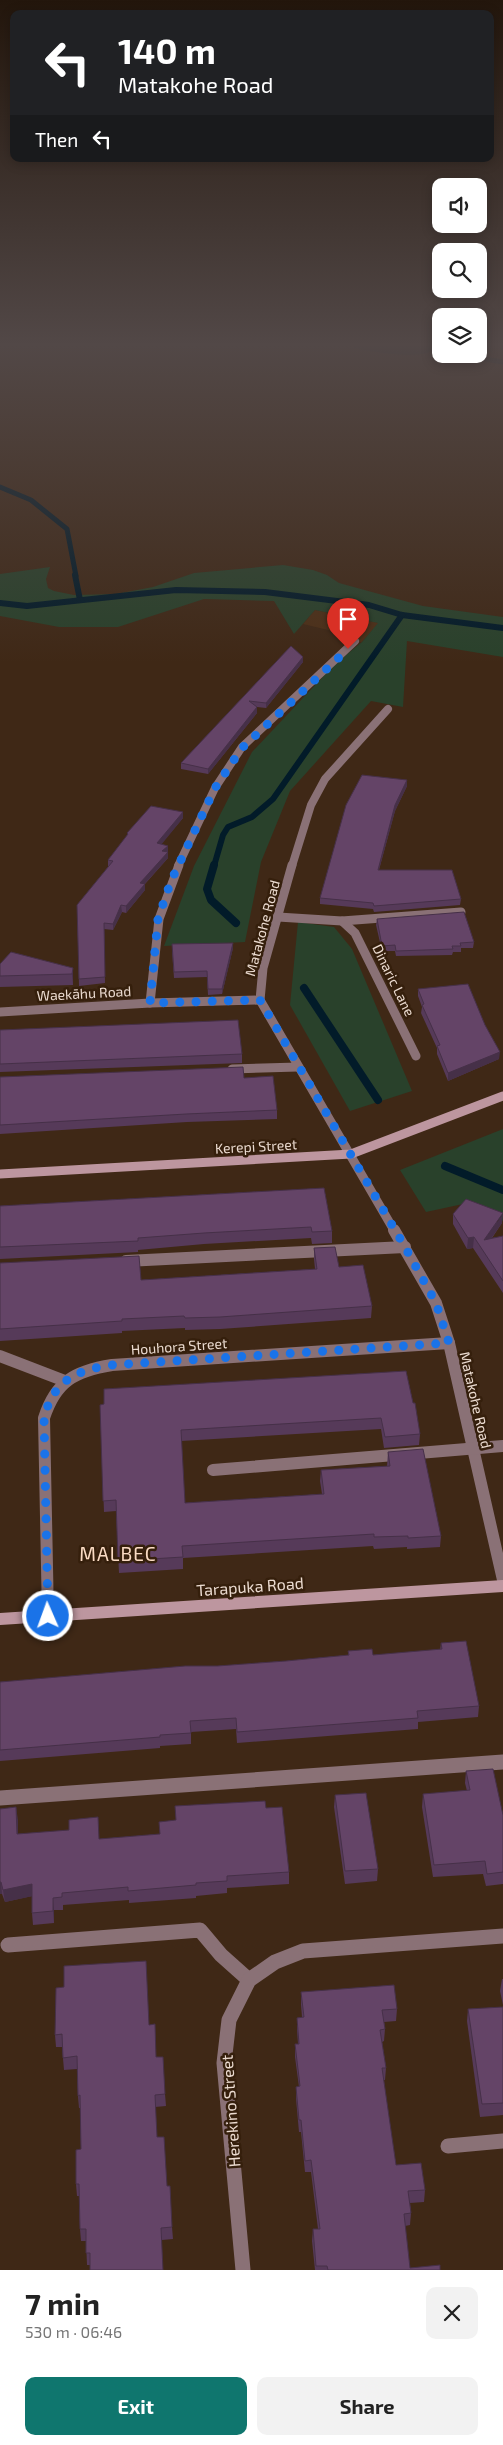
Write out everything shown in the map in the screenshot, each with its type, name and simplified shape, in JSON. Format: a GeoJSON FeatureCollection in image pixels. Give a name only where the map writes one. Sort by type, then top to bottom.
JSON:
{"type":"FeatureCollection","features":[{"type":"Feature","properties":{"kind":"street"},"geometry":{"type":"LineString","coordinates":[[150,1003],[158,919],[171,881],[215,788],[242,748],[356,641]]}},
{"type":"Feature","properties":{"kind":"street","name":"Matakohe Road"},"geometry":{"type":"LineString","coordinates":[[388,709],[325,779],[311,804],[263,968],[260,1000],[436,1303],[449,1343],[503,1580]]}},
{"type":"Feature","properties":{"kind":"street"},"geometry":{"type":"LineString","coordinates":[[278,916],[342,921],[461,912]]}},
{"type":"Feature","properties":{"kind":"street","name":"Dinaric Lane"},"geometry":{"type":"LineString","coordinates":[[342,921],[355,933],[416,1056]]}},
{"type":"Feature","properties":{"kind":"street","name":"Waekāhu Road"},"geometry":{"type":"LineString","coordinates":[[0,1012],[150,1003],[260,1000]]}},
{"type":"Feature","properties":{"kind":"street"},"geometry":{"type":"LineString","coordinates":[[224,1070],[298,1067]]}},
{"type":"Feature","properties":{"kind":"street","name":"Kerepi Street"},"geometry":{"type":"LineString","coordinates":[[0,1174],[351,1154],[503,1096]]}},
{"type":"Feature","properties":{"kind":"street"},"geometry":{"type":"LineString","coordinates":[[118,1261],[405,1247]]}},
{"type":"Feature","properties":{"kind":"street","name":"Houhora Street"},"geometry":{"type":"LineString","coordinates":[[48,1616],[44,1418],[48,1403],[55,1390],[65,1381],[90,1368],[112,1365],[449,1343]]}},
{"type":"Feature","properties":{"kind":"street"},"geometry":{"type":"LineString","coordinates":[[0,1356],[65,1381]]}},
{"type":"Feature","properties":{"kind":"street"},"geometry":{"type":"LineString","coordinates":[[213,1470],[474,1450],[503,1446]]}},
{"type":"Feature","properties":{"kind":"street","name":"Tarapuka Road"},"geometry":{"type":"LineString","coordinates":[[0,1619],[503,1586]]}},
{"type":"Feature","properties":{"kind":"street"},"geometry":{"type":"LineString","coordinates":[[0,1798],[503,1762]]}},
{"type":"Feature","properties":{"kind":"street"},"geometry":{"type":"LineString","coordinates":[[8,1945],[200,1930],[221,1955],[249,1980]]}},
{"type":"Feature","properties":{"kind":"street","name":"Herekino Street"},"geometry":{"type":"LineString","coordinates":[[243,2270],[224,2063],[229,2020],[249,1980],[275,1962],[303,1951],[503,1936]]}},
{"type":"Feature","properties":{"kind":"street"},"geometry":{"type":"LineString","coordinates":[[448,2146],[503,2141]]}},
{"type":"Feature","properties":{"kind":"shaded area"},"geometry":{"type":"Polygon","coordinates":[[[315,610],[379,623],[362,642],[349,640],[349,635],[303,624],[315,610]]]}},
{"type":"Feature","properties":{"kind":"green space"},"geometry":{"type":"Polygon","coordinates":[[[283,565],[313,570],[327,575],[339,583],[423,606],[503,617],[503,657],[407,641],[403,707],[371,701],[290,791],[261,862],[245,942],[164,946],[194,866],[252,752],[335,664],[362,642],[378,623],[315,610],[294,634],[274,601],[204,599],[118,627],[59,627],[0,616],[0,574],[50,567],[46,579],[48,588],[54,591],[74,595],[116,594],[153,587],[194,573],[283,565]]]}},
{"type":"Feature","properties":{"kind":"green space"},"geometry":{"type":"Polygon","coordinates":[[[298,922],[334,927],[352,949],[412,1091],[350,1111],[290,1005],[298,922]]]}},
{"type":"Feature","properties":{"kind":"green space"},"geometry":{"type":"Polygon","coordinates":[[[503,1129],[503,1221],[463,1204],[426,1212],[400,1170],[503,1129]]]}},
{"type":"Feature","properties":{"kind":"building"},"geometry":{"type":"Polygon","coordinates":[[[291,646],[303,657],[266,703],[249,701],[257,707],[208,769],[181,763],[291,646]]]}},
{"type":"Feature","properties":{"kind":"building"},"geometry":{"type":"Polygon","coordinates":[[[362,775],[407,780],[395,805],[378,870],[452,870],[461,899],[374,906],[373,903],[320,898],[346,805],[362,775]]]}},
{"type":"Feature","properties":{"kind":"building"},"geometry":{"type":"Polygon","coordinates":[[[151,806],[183,812],[157,843],[168,846],[162,851],[168,852],[140,883],[145,884],[126,906],[121,905],[113,924],[104,923],[105,977],[79,979],[77,905],[113,861],[108,860],[127,833],[151,806]]]}},
{"type":"Feature","properties":{"kind":"building"},"geometry":{"type":"Polygon","coordinates":[[[464,912],[474,942],[460,943],[461,946],[452,946],[453,949],[396,951],[395,945],[382,946],[377,919],[464,912]]]}},
{"type":"Feature","properties":{"kind":"building"},"geometry":{"type":"Polygon","coordinates":[[[233,943],[222,989],[208,989],[207,971],[174,972],[172,944],[233,943]]]}},
{"type":"Feature","properties":{"kind":"building"},"geometry":{"type":"Polygon","coordinates":[[[11,952],[73,968],[72,974],[0,976],[0,964],[11,952]]]}},
{"type":"Feature","properties":{"kind":"building"},"geometry":{"type":"Polygon","coordinates":[[[468,984],[485,1025],[500,1052],[448,1073],[437,1046],[440,1045],[422,1005],[424,1004],[418,989],[468,984]]]}},
{"type":"Feature","properties":{"kind":"building"},"geometry":{"type":"Polygon","coordinates":[[[238,1020],[242,1054],[0,1064],[0,1030],[238,1020]]]}},
{"type":"Feature","properties":{"kind":"building"},"geometry":{"type":"Polygon","coordinates":[[[243,1067],[244,1078],[273,1076],[277,1110],[0,1125],[0,1077],[243,1067]]]}},
{"type":"Feature","properties":{"kind":"building"},"geometry":{"type":"Polygon","coordinates":[[[324,1188],[332,1231],[312,1232],[311,1227],[138,1238],[138,1241],[0,1247],[0,1206],[324,1188]]]}},
{"type":"Feature","properties":{"kind":"building"},"geometry":{"type":"Polygon","coordinates":[[[466,1199],[503,1213],[484,1240],[503,1236],[503,1281],[474,1237],[468,1238],[453,1214],[466,1199]]]}},
{"type":"Feature","properties":{"kind":"building"},"geometry":{"type":"Polygon","coordinates":[[[335,1247],[339,1267],[363,1265],[372,1306],[220,1317],[185,1318],[184,1316],[122,1319],[122,1321],[0,1329],[0,1263],[139,1256],[141,1280],[317,1269],[314,1248],[335,1247]]]}},
{"type":"Feature","properties":{"kind":"building"},"geometry":{"type":"Polygon","coordinates":[[[406,1371],[413,1403],[415,1403],[420,1434],[385,1437],[381,1418],[181,1430],[185,1503],[324,1494],[321,1470],[390,1466],[388,1452],[423,1449],[441,1536],[408,1538],[408,1536],[374,1537],[374,1534],[182,1546],[183,1557],[118,1561],[116,1500],[103,1501],[100,1405],[104,1404],[104,1389],[406,1371]]]}},
{"type":"Feature","properties":{"kind":"building"},"geometry":{"type":"Polygon","coordinates":[[[466,1641],[479,1706],[417,1711],[418,1718],[237,1732],[236,1718],[190,1721],[191,1733],[0,1750],[0,1682],[185,1666],[217,1666],[286,1661],[349,1655],[348,1651],[372,1649],[373,1655],[442,1649],[441,1643],[466,1641]]]}},
{"type":"Feature","properties":{"kind":"building"},"geometry":{"type":"Polygon","coordinates":[[[493,1769],[503,1815],[503,1872],[487,1874],[485,1861],[434,1865],[423,1794],[470,1790],[466,1771],[493,1769]]]}},
{"type":"Feature","properties":{"kind":"building"},"geometry":{"type":"Polygon","coordinates":[[[366,1793],[378,1869],[345,1871],[335,1795],[366,1793]]]}},
{"type":"Feature","properties":{"kind":"building"},"geometry":{"type":"Polygon","coordinates":[[[265,1801],[266,1808],[282,1807],[289,1872],[227,1876],[227,1881],[196,1883],[196,1885],[128,1891],[128,1887],[62,1893],[62,1897],[53,1898],[53,1911],[32,1913],[32,1884],[3,1890],[0,1882],[0,1809],[16,1807],[17,1834],[69,1830],[69,1820],[98,1817],[99,1839],[160,1834],[159,1822],[176,1820],[175,1806],[265,1801]]]}},
{"type":"Feature","properties":{"kind":"building"},"geometry":{"type":"Polygon","coordinates":[[[146,1961],[149,2025],[155,2024],[156,2057],[163,2057],[165,2094],[155,2095],[157,2137],[164,2137],[167,2186],[170,2186],[172,2227],[161,2228],[163,2270],[90,2270],[90,2253],[86,2253],[86,2229],[80,2229],[79,2184],[76,2184],[76,2150],[81,2149],[77,2056],[63,2058],[62,2034],[55,2035],[56,1988],[64,1987],[64,1966],[146,1961]]]}},
{"type":"Feature","properties":{"kind":"building"},"geometry":{"type":"Polygon","coordinates":[[[394,1985],[397,2009],[382,2010],[385,2029],[380,2030],[386,2068],[382,2068],[396,2165],[421,2163],[425,2190],[408,2191],[411,2213],[404,2214],[410,2268],[440,2265],[440,2270],[328,2270],[327,2266],[316,2266],[313,2229],[320,2229],[311,2160],[305,2161],[301,2120],[299,2120],[296,2087],[300,2086],[295,2044],[299,2044],[297,2018],[304,2017],[301,1992],[394,1985]]]}},
{"type":"Feature","properties":{"kind":"building"},"geometry":{"type":"Polygon","coordinates":[[[503,2007],[503,2103],[482,2104],[468,2009],[503,2007]]]}},
{"type":"Feature","properties":{"kind":"waterway"},"geometry":{"type":"LineString","coordinates":[[0,487],[31,500],[67,529],[76,576]]}},
{"type":"Feature","properties":{"kind":"waterway"},"geometry":{"type":"LineString","coordinates":[[75,575],[80,600]]}},
{"type":"Feature","properties":{"kind":"waterway"},"geometry":{"type":"LineString","coordinates":[[0,603],[27,606],[176,590],[265,592],[369,605],[402,615]]}},
{"type":"Feature","properties":{"kind":"waterway"},"geometry":{"type":"LineString","coordinates":[[214,866],[223,835],[228,827],[252,817],[273,799],[402,615]]}},
{"type":"Feature","properties":{"kind":"waterway"},"geometry":{"type":"LineString","coordinates":[[402,615],[503,628]]}},
{"type":"Feature","properties":{"kind":"waterway"},"geometry":{"type":"LineString","coordinates":[[214,865],[207,889],[211,900],[236,923]]}},
{"type":"Feature","properties":{"kind":"waterway"},"geometry":{"type":"LineString","coordinates":[[304,988],[378,1100]]}},
{"type":"Feature","properties":{"kind":"waterway"},"geometry":{"type":"LineString","coordinates":[[445,1166],[503,1190]]}},
{"type":"Feature","properties":{"kind":"district","name":"MALBEC"},"geometry":{"type":"Point","coordinates":[118,1553]}},
{"type":"Feature","properties":{"kind":"route"},"geometry":{"type":"LineString","coordinates":[[48,1616],[44,1418],[48,1403],[55,1390],[65,1381],[90,1368],[112,1365],[449,1343],[436,1303],[405,1247],[364,1181],[360,1169],[260,1000],[150,1003],[158,919],[171,881],[215,788],[242,748],[348,649]]}}]}
